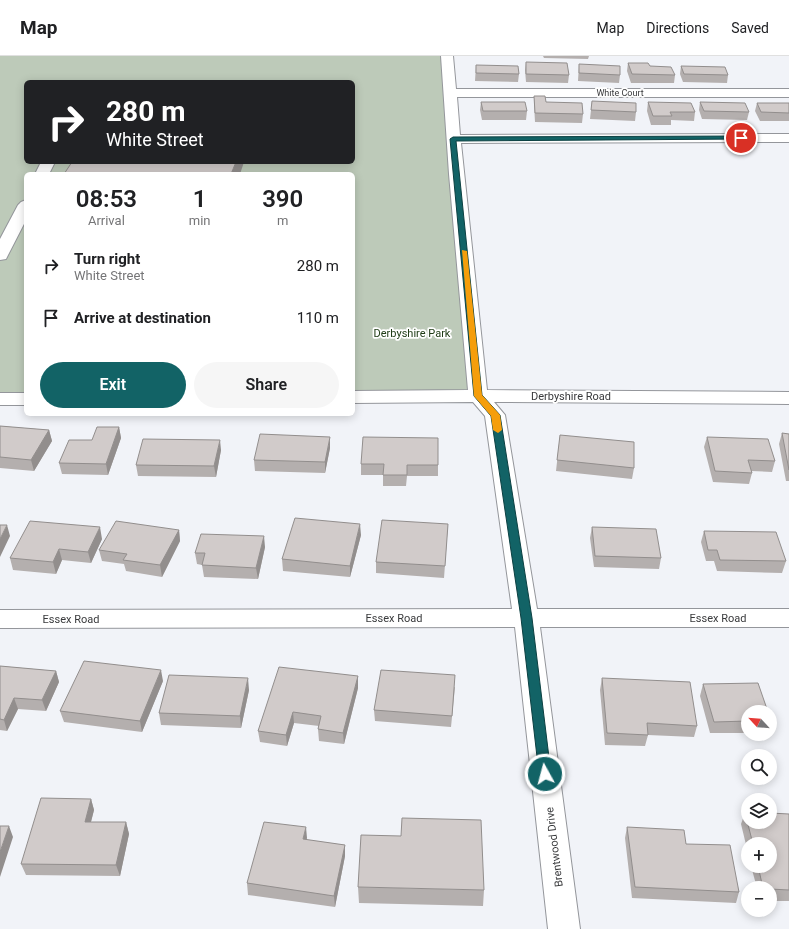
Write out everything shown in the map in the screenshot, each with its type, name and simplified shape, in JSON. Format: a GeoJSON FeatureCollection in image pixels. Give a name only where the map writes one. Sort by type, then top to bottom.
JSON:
{"type":"FeatureCollection","features":[{"type":"Feature","properties":{"kind":"street"},"geometry":{"type":"LineString","coordinates":[[447,56],[453,139],[478,396]]}},
{"type":"Feature","properties":{"kind":"street","name":"White Court"},"geometry":{"type":"LineString","coordinates":[[450,93],[789,93]]}},
{"type":"Feature","properties":{"kind":"street"},"geometry":{"type":"LineString","coordinates":[[453,139],[789,138]]}},
{"type":"Feature","properties":{"kind":"street"},"geometry":{"type":"LineString","coordinates":[[0,255],[24,209]]}},
{"type":"Feature","properties":{"kind":"street","name":"Derbyshire Road"},"geometry":{"type":"LineString","coordinates":[[355,397],[478,396],[789,398]]}},
{"type":"Feature","properties":{"kind":"street","name":"Brentwood Drive"},"geometry":{"type":"LineString","coordinates":[[478,396],[496,415],[526,618],[564,929]]}},
{"type":"Feature","properties":{"kind":"street"},"geometry":{"type":"LineString","coordinates":[[0,399],[24,399]]}},
{"type":"Feature","properties":{"kind":"street","name":"Essex Road"},"geometry":{"type":"LineString","coordinates":[[0,619],[789,618]]}},
{"type":"Feature","properties":{"kind":"green space","name":"Derbyshire Park"},"geometry":{"type":"Polygon","coordinates":[[[0,56],[447,56],[478,396],[355,397],[355,172],[24,172],[24,399],[0,399],[0,56]]]}},
{"type":"Feature","properties":{"kind":"building"},"geometry":{"type":"Polygon","coordinates":[[[526,62],[567,63],[569,75],[526,74],[526,62]]]}},
{"type":"Feature","properties":{"kind":"building"},"geometry":{"type":"Polygon","coordinates":[[[628,63],[648,63],[650,66],[671,67],[675,75],[632,74],[628,63]]]}},
{"type":"Feature","properties":{"kind":"building"},"geometry":{"type":"Polygon","coordinates":[[[579,64],[620,66],[620,75],[579,73],[579,64]]]}},
{"type":"Feature","properties":{"kind":"building"},"geometry":{"type":"Polygon","coordinates":[[[476,65],[518,66],[519,74],[476,73],[476,65]]]}},
{"type":"Feature","properties":{"kind":"building"},"geometry":{"type":"Polygon","coordinates":[[[681,66],[725,67],[728,75],[684,74],[681,66]]]}},
{"type":"Feature","properties":{"kind":"building"},"geometry":{"type":"Polygon","coordinates":[[[534,96],[545,96],[546,102],[582,103],[583,114],[535,113],[534,96]]]}},
{"type":"Feature","properties":{"kind":"building"},"geometry":{"type":"Polygon","coordinates":[[[592,101],[636,103],[636,112],[591,110],[592,101]]]}},
{"type":"Feature","properties":{"kind":"building"},"geometry":{"type":"Polygon","coordinates":[[[481,102],[525,102],[527,111],[483,111],[481,102]]]}},
{"type":"Feature","properties":{"kind":"building"},"geometry":{"type":"Polygon","coordinates":[[[648,102],[691,103],[695,112],[670,112],[672,116],[653,116],[648,102]]]}},
{"type":"Feature","properties":{"kind":"building"},"geometry":{"type":"Polygon","coordinates":[[[700,102],[745,103],[749,112],[704,111],[700,102]]]}},
{"type":"Feature","properties":{"kind":"building"},"geometry":{"type":"Polygon","coordinates":[[[757,103],[789,103],[789,113],[761,112],[757,103]]]}},
{"type":"Feature","properties":{"kind":"building"},"geometry":{"type":"Polygon","coordinates":[[[71,164],[235,164],[232,172],[65,172],[71,164]]]}},
{"type":"Feature","properties":{"kind":"building"},"geometry":{"type":"Polygon","coordinates":[[[0,426],[49,430],[31,460],[0,457],[0,426]]]}},
{"type":"Feature","properties":{"kind":"building"},"geometry":{"type":"Polygon","coordinates":[[[97,427],[119,427],[106,464],[59,463],[69,440],[92,440],[97,427]]]}},
{"type":"Feature","properties":{"kind":"building"},"geometry":{"type":"Polygon","coordinates":[[[782,433],[789,434],[789,470],[782,433]]]}},
{"type":"Feature","properties":{"kind":"building"},"geometry":{"type":"Polygon","coordinates":[[[260,434],[330,437],[325,462],[254,460],[260,434]]]}},
{"type":"Feature","properties":{"kind":"building"},"geometry":{"type":"Polygon","coordinates":[[[560,435],[634,442],[634,468],[557,460],[560,435]]]}},
{"type":"Feature","properties":{"kind":"building"},"geometry":{"type":"Polygon","coordinates":[[[363,437],[438,438],[438,465],[407,465],[407,475],[383,475],[384,464],[361,464],[363,437]]]}},
{"type":"Feature","properties":{"kind":"building"},"geometry":{"type":"Polygon","coordinates":[[[707,437],[768,439],[775,461],[748,460],[752,473],[715,471],[707,437]]]}},
{"type":"Feature","properties":{"kind":"building"},"geometry":{"type":"Polygon","coordinates":[[[143,439],[220,440],[214,466],[136,465],[143,439]]]}},
{"type":"Feature","properties":{"kind":"building"},"geometry":{"type":"Polygon","coordinates":[[[295,518],[360,524],[350,566],[282,559],[295,518]]]}},
{"type":"Feature","properties":{"kind":"building"},"geometry":{"type":"Polygon","coordinates":[[[382,520],[448,524],[445,566],[376,562],[382,520]]]}},
{"type":"Feature","properties":{"kind":"building"},"geometry":{"type":"Polygon","coordinates":[[[30,521],[100,527],[88,552],[59,549],[53,562],[10,558],[30,521]]]}},
{"type":"Feature","properties":{"kind":"building"},"geometry":{"type":"Polygon","coordinates":[[[116,521],[179,530],[160,565],[123,560],[127,554],[99,550],[116,521]]]}},
{"type":"Feature","properties":{"kind":"building"},"geometry":{"type":"Polygon","coordinates":[[[0,525],[7,525],[0,539],[0,525]]]}},
{"type":"Feature","properties":{"kind":"building"},"geometry":{"type":"Polygon","coordinates":[[[592,527],[656,529],[661,558],[595,556],[592,527]]]}},
{"type":"Feature","properties":{"kind":"building"},"geometry":{"type":"Polygon","coordinates":[[[704,531],[776,532],[786,561],[720,560],[717,550],[708,550],[704,531]]]}},
{"type":"Feature","properties":{"kind":"building"},"geometry":{"type":"Polygon","coordinates":[[[201,534],[264,536],[256,568],[202,565],[205,553],[195,553],[201,534]]]}},
{"type":"Feature","properties":{"kind":"building"},"geometry":{"type":"Polygon","coordinates":[[[84,661],[161,670],[140,721],[60,711],[84,661]]]}},
{"type":"Feature","properties":{"kind":"building"},"geometry":{"type":"Polygon","coordinates":[[[0,666],[56,671],[42,700],[14,698],[4,720],[0,719],[0,666]]]}},
{"type":"Feature","properties":{"kind":"building"},"geometry":{"type":"Polygon","coordinates":[[[279,667],[358,676],[343,733],[318,729],[321,716],[293,712],[286,735],[258,731],[279,667]]]}},
{"type":"Feature","properties":{"kind":"building"},"geometry":{"type":"Polygon","coordinates":[[[381,670],[455,675],[452,716],[374,710],[381,670]]]}},
{"type":"Feature","properties":{"kind":"building"},"geometry":{"type":"Polygon","coordinates":[[[169,675],[248,678],[240,716],[159,713],[169,675]]]}},
{"type":"Feature","properties":{"kind":"building"},"geometry":{"type":"Polygon","coordinates":[[[602,678],[690,682],[697,726],[647,723],[648,735],[607,733],[602,678]]]}},
{"type":"Feature","properties":{"kind":"building"},"geometry":{"type":"Polygon","coordinates":[[[758,683],[766,705],[741,705],[741,721],[714,722],[703,684],[758,683]]]}},
{"type":"Feature","properties":{"kind":"building"},"geometry":{"type":"Polygon","coordinates":[[[41,798],[91,799],[85,822],[126,822],[116,865],[21,864],[41,798]]]}},
{"type":"Feature","properties":{"kind":"building"},"geometry":{"type":"Polygon","coordinates":[[[777,813],[789,814],[789,890],[777,889],[777,881],[761,881],[760,873],[777,873],[777,837],[751,837],[749,829],[777,829],[777,813]]]}},
{"type":"Feature","properties":{"kind":"building"},"geometry":{"type":"Polygon","coordinates":[[[402,818],[481,820],[484,890],[358,887],[361,835],[401,836],[402,818]]]}},
{"type":"Feature","properties":{"kind":"building"},"geometry":{"type":"Polygon","coordinates":[[[264,822],[306,827],[303,839],[345,845],[334,896],[247,883],[264,822]]]}},
{"type":"Feature","properties":{"kind":"building"},"geometry":{"type":"Polygon","coordinates":[[[0,826],[9,826],[0,852],[0,826]]]}},
{"type":"Feature","properties":{"kind":"building"},"geometry":{"type":"Polygon","coordinates":[[[627,827],[684,830],[686,844],[730,845],[739,892],[635,887],[627,827]]]}},
{"type":"Feature","properties":{"kind":"slow traffic"},"geometry":{"type":"LineString","coordinates":[[464,251],[478,396],[496,415],[498,430]]}},
{"type":"Feature","properties":{"kind":"route"},"geometry":{"type":"LineString","coordinates":[[545,774],[526,618],[496,415],[478,396],[453,139],[741,138]]}}]}
